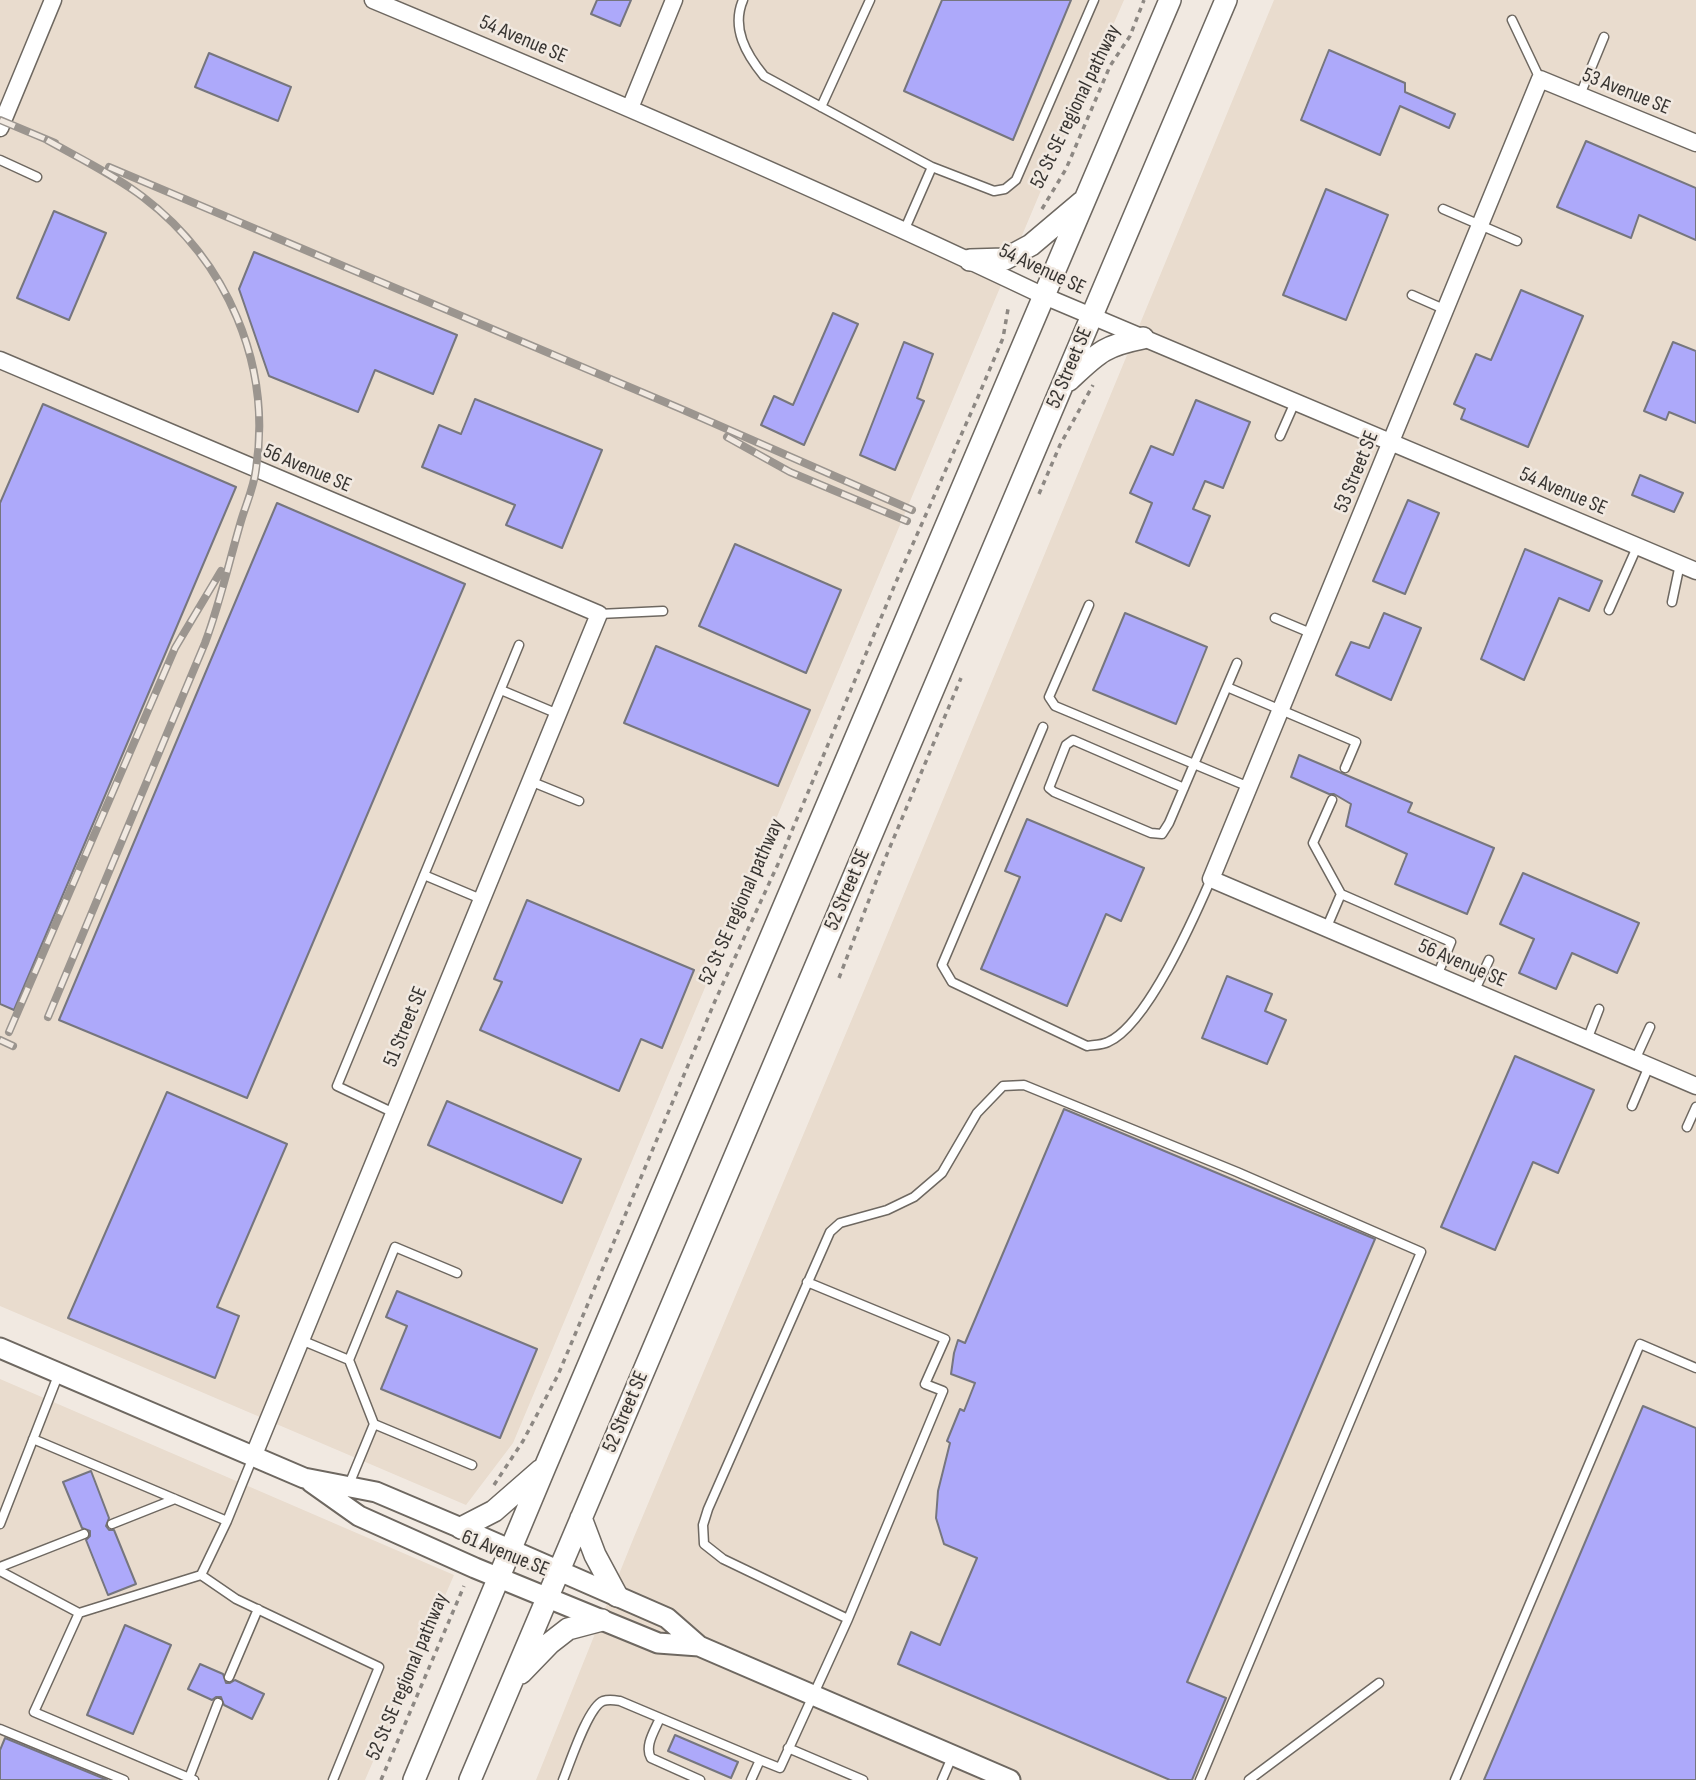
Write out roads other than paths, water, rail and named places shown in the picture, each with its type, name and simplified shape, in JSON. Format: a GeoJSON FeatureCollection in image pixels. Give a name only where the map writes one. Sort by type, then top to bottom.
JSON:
{"type":"FeatureCollection","features":[{"type":"Feature","properties":{"kind":"main road"},"geometry":{"type":"LineString","coordinates":[[414,1780],[1170,0]]}},
{"type":"Feature","properties":{"kind":"main road","name":"52 Street SE"},"geometry":{"type":"LineString","coordinates":[[470,1780],[1226,0]]}},
{"type":"Feature","properties":{"kind":"main road"},"geometry":{"type":"LineString","coordinates":[[970,260],[1005,259],[1031,245],[1086,198]]}},
{"type":"Feature","properties":{"kind":"main road"},"geometry":{"type":"LineString","coordinates":[[1062,386],[1099,352],[1115,344],[1143,338]]}},
{"type":"Feature","properties":{"kind":"main road"},"geometry":{"type":"LineString","coordinates":[[461,1528],[494,1511],[545,1467]]}},
{"type":"Feature","properties":{"kind":"main road"},"geometry":{"type":"LineString","coordinates":[[581,1518],[595,1555],[617,1596]]}},
{"type":"Feature","properties":{"kind":"main road"},"geometry":{"type":"LineString","coordinates":[[512,1682],[550,1643],[568,1629],[602,1620]]}},
{"type":"Feature","properties":{"kind":"street"},"geometry":{"type":"LineString","coordinates":[[0,128],[53,0]]}},
{"type":"Feature","properties":{"kind":"street","name":"54 Avenue SE"},"geometry":{"type":"LineString","coordinates":[[373,0],[630,108],[970,260],[1044,296],[1696,571]]}},
{"type":"Feature","properties":{"kind":"street"},"geometry":{"type":"LineString","coordinates":[[630,108],[674,0]]}},
{"type":"Feature","properties":{"kind":"street","name":"53 Avenue SE"},"geometry":{"type":"LineString","coordinates":[[1541,79],[1696,143]]}},
{"type":"Feature","properties":{"kind":"street","name":"53 Street SE"},"geometry":{"type":"LineString","coordinates":[[1211,879],[1541,79]]}},
{"type":"Feature","properties":{"kind":"street","name":"56 Avenue SE"},"geometry":{"type":"LineString","coordinates":[[0,360],[256,471],[599,614]]}},
{"type":"Feature","properties":{"kind":"street","name":"51 Street SE"},"geometry":{"type":"LineString","coordinates":[[253,1457],[599,614]]}},
{"type":"Feature","properties":{"kind":"street","name":"56 Avenue SE"},"geometry":{"type":"LineString","coordinates":[[1211,879],[1696,1086]]}},
{"type":"Feature","properties":{"kind":"street","name":"61 Avenue SE"},"geometry":{"type":"LineString","coordinates":[[0,1348],[304,1478],[376,1493],[461,1528],[667,1618],[699,1646],[1010,1780]]}},
{"type":"Feature","properties":{"kind":"street","name":"61 Avenue SE"},"geometry":{"type":"LineString","coordinates":[[304,1478],[359,1516],[500,1578],[657,1643],[699,1646]]}},
{"type":"Feature","properties":{"kind":"lane"},"geometry":{"type":"LineString","coordinates":[[743,0],[738,11],[739,32],[751,60],[764,76],[932,167],[994,191],[1005,190],[1016,180],[1094,0]]}},
{"type":"Feature","properties":{"kind":"lane"},"geometry":{"type":"LineString","coordinates":[[821,107],[870,0]]}},
{"type":"Feature","properties":{"kind":"lane"},"geometry":{"type":"LineString","coordinates":[[1512,20],[1541,79]]}},
{"type":"Feature","properties":{"kind":"lane"},"geometry":{"type":"LineString","coordinates":[[1580,95],[1604,37]]}},
{"type":"Feature","properties":{"kind":"lane"},"geometry":{"type":"LineString","coordinates":[[0,160],[37,177]]}},
{"type":"Feature","properties":{"kind":"lane"},"geometry":{"type":"LineString","coordinates":[[904,231],[932,167]]}},
{"type":"Feature","properties":{"kind":"lane"},"geometry":{"type":"LineString","coordinates":[[1443,209],[1517,241]]}},
{"type":"Feature","properties":{"kind":"lane"},"geometry":{"type":"LineString","coordinates":[[1412,295],[1446,310]]}},
{"type":"Feature","properties":{"kind":"lane"},"geometry":{"type":"LineString","coordinates":[[1280,436],[1295,402]]}},
{"type":"Feature","properties":{"kind":"lane"},"geometry":{"type":"LineString","coordinates":[[1609,610],[1637,547]]}},
{"type":"Feature","properties":{"kind":"lane"},"geometry":{"type":"LineString","coordinates":[[1672,602],[1679,564]]}},
{"type":"Feature","properties":{"kind":"lane"},"geometry":{"type":"LineString","coordinates":[[1088,605],[1049,697],[1055,706],[1249,788]]}},
{"type":"Feature","properties":{"kind":"lane"},"geometry":{"type":"LineString","coordinates":[[599,614],[663,611]]}},
{"type":"Feature","properties":{"kind":"lane"},"geometry":{"type":"LineString","coordinates":[[1275,618],[1313,634]]}},
{"type":"Feature","properties":{"kind":"lane"},"geometry":{"type":"LineString","coordinates":[[394,1113],[337,1086],[519,645]]}},
{"type":"Feature","properties":{"kind":"lane"},"geometry":{"type":"LineString","coordinates":[[1184,788],[1073,740],[1066,746],[1049,788],[1152,833],[1162,834],[1184,788],[1237,663]]}},
{"type":"Feature","properties":{"kind":"lane"},"geometry":{"type":"LineString","coordinates":[[1227,687],[1356,742],[1345,768]]}},
{"type":"Feature","properties":{"kind":"lane"},"geometry":{"type":"LineString","coordinates":[[501,691],[558,714]]}},
{"type":"Feature","properties":{"kind":"lane"},"geometry":{"type":"LineString","coordinates":[[1043,727],[943,965],[952,982],[1087,1046],[1109,1042],[1135,1021],[1182,943],[1211,879]]}},
{"type":"Feature","properties":{"kind":"lane"},"geometry":{"type":"LineString","coordinates":[[530,780],[579,801]]}},
{"type":"Feature","properties":{"kind":"lane"},"geometry":{"type":"LineString","coordinates":[[1332,800],[1313,843],[1341,894],[1451,942],[1437,976]]}},
{"type":"Feature","properties":{"kind":"lane"},"geometry":{"type":"LineString","coordinates":[[425,874],[481,899]]}},
{"type":"Feature","properties":{"kind":"lane"},"geometry":{"type":"LineString","coordinates":[[1326,929],[1341,894]]}},
{"type":"Feature","properties":{"kind":"lane"},"geometry":{"type":"LineString","coordinates":[[1474,992],[1489,960]]}},
{"type":"Feature","properties":{"kind":"lane"},"geometry":{"type":"LineString","coordinates":[[1587,1040],[1599,1009]]}},
{"type":"Feature","properties":{"kind":"lane"},"geometry":{"type":"LineString","coordinates":[[1632,1106],[1650,1027]]}},
{"type":"Feature","properties":{"kind":"lane"},"geometry":{"type":"LineString","coordinates":[[848,1619],[723,1559],[704,1544],[703,1525],[830,1232],[840,1223],[887,1210],[914,1197],[942,1173],[977,1113],[1003,1086],[1024,1085],[1237,1172],[1421,1252],[1200,1780]]}},
{"type":"Feature","properties":{"kind":"lane"},"geometry":{"type":"LineString","coordinates":[[1687,1127],[1696,1107]]}},
{"type":"Feature","properties":{"kind":"lane"},"geometry":{"type":"LineString","coordinates":[[348,1487],[374,1424],[349,1360],[395,1247],[457,1273]]}},
{"type":"Feature","properties":{"kind":"lane"},"geometry":{"type":"LineString","coordinates":[[563,1780],[592,1712],[602,1701],[620,1701],[780,1768],[848,1619],[943,1391],[925,1384],[944,1339],[807,1282]]}},
{"type":"Feature","properties":{"kind":"lane"},"geometry":{"type":"LineString","coordinates":[[301,1340],[349,1360]]}},
{"type":"Feature","properties":{"kind":"lane"},"geometry":{"type":"LineString","coordinates":[[1455,1780],[1640,1344],[1696,1368]]}},
{"type":"Feature","properties":{"kind":"lane"},"geometry":{"type":"LineString","coordinates":[[0,1524],[59,1373]]}},
{"type":"Feature","properties":{"kind":"lane"},"geometry":{"type":"LineString","coordinates":[[374,1424],[472,1465]]}},
{"type":"Feature","properties":{"kind":"lane"},"geometry":{"type":"LineString","coordinates":[[33,1439],[227,1521]]}},
{"type":"Feature","properties":{"kind":"lane"},"geometry":{"type":"LineString","coordinates":[[0,1569],[79,1613],[201,1575],[253,1457]]}},
{"type":"Feature","properties":{"kind":"lane"},"geometry":{"type":"LineString","coordinates":[[112,1524],[175,1500]]}},
{"type":"Feature","properties":{"kind":"lane"},"geometry":{"type":"LineString","coordinates":[[0,1569],[84,1534]]}},
{"type":"Feature","properties":{"kind":"lane"},"geometry":{"type":"LineString","coordinates":[[201,1575],[236,1599],[379,1667],[333,1780]]}},
{"type":"Feature","properties":{"kind":"lane"},"geometry":{"type":"LineString","coordinates":[[229,1677],[258,1609]]}},
{"type":"Feature","properties":{"kind":"lane"},"geometry":{"type":"LineString","coordinates":[[79,1613],[34,1712],[192,1779],[218,1703]]}},
{"type":"Feature","properties":{"kind":"lane"},"geometry":{"type":"LineString","coordinates":[[1249,1780],[1379,1683]]}},
{"type":"Feature","properties":{"kind":"lane"},"geometry":{"type":"LineString","coordinates":[[660,1718],[649,1745],[651,1758],[700,1780]]}},
{"type":"Feature","properties":{"kind":"lane"},"geometry":{"type":"LineString","coordinates":[[0,1728],[124,1780]]}},
{"type":"Feature","properties":{"kind":"lane"},"geometry":{"type":"LineString","coordinates":[[788,1748],[863,1780]]}},
{"type":"Feature","properties":{"kind":"lane"},"geometry":{"type":"LineString","coordinates":[[942,1780],[952,1755]]}},
{"type":"Feature","properties":{"kind":"lane"},"geometry":{"type":"LineString","coordinates":[[751,1780],[760,1760]]}},
{"type":"Feature","properties":{"kind":"railway"},"geometry":{"type":"LineString","coordinates":[[0,120],[55,143]]}},
{"type":"Feature","properties":{"kind":"railway"},"geometry":{"type":"LineString","coordinates":[[47,140],[143,197],[173,223],[198,252],[220,284],[237,318],[257,391],[259,430],[254,482],[205,643],[48,1017]]}},
{"type":"Feature","properties":{"kind":"railway"},"geometry":{"type":"LineString","coordinates":[[109,167],[679,408],[912,510]]}},
{"type":"Feature","properties":{"kind":"railway"},"geometry":{"type":"LineString","coordinates":[[727,437],[790,472],[907,521]]}},
{"type":"Feature","properties":{"kind":"railway"},"geometry":{"type":"LineString","coordinates":[[9,1032],[175,648],[221,571]]}},
{"type":"Feature","properties":{"kind":"railway"},"geometry":{"type":"LineString","coordinates":[[0,1040],[13,1046]]}}]}
